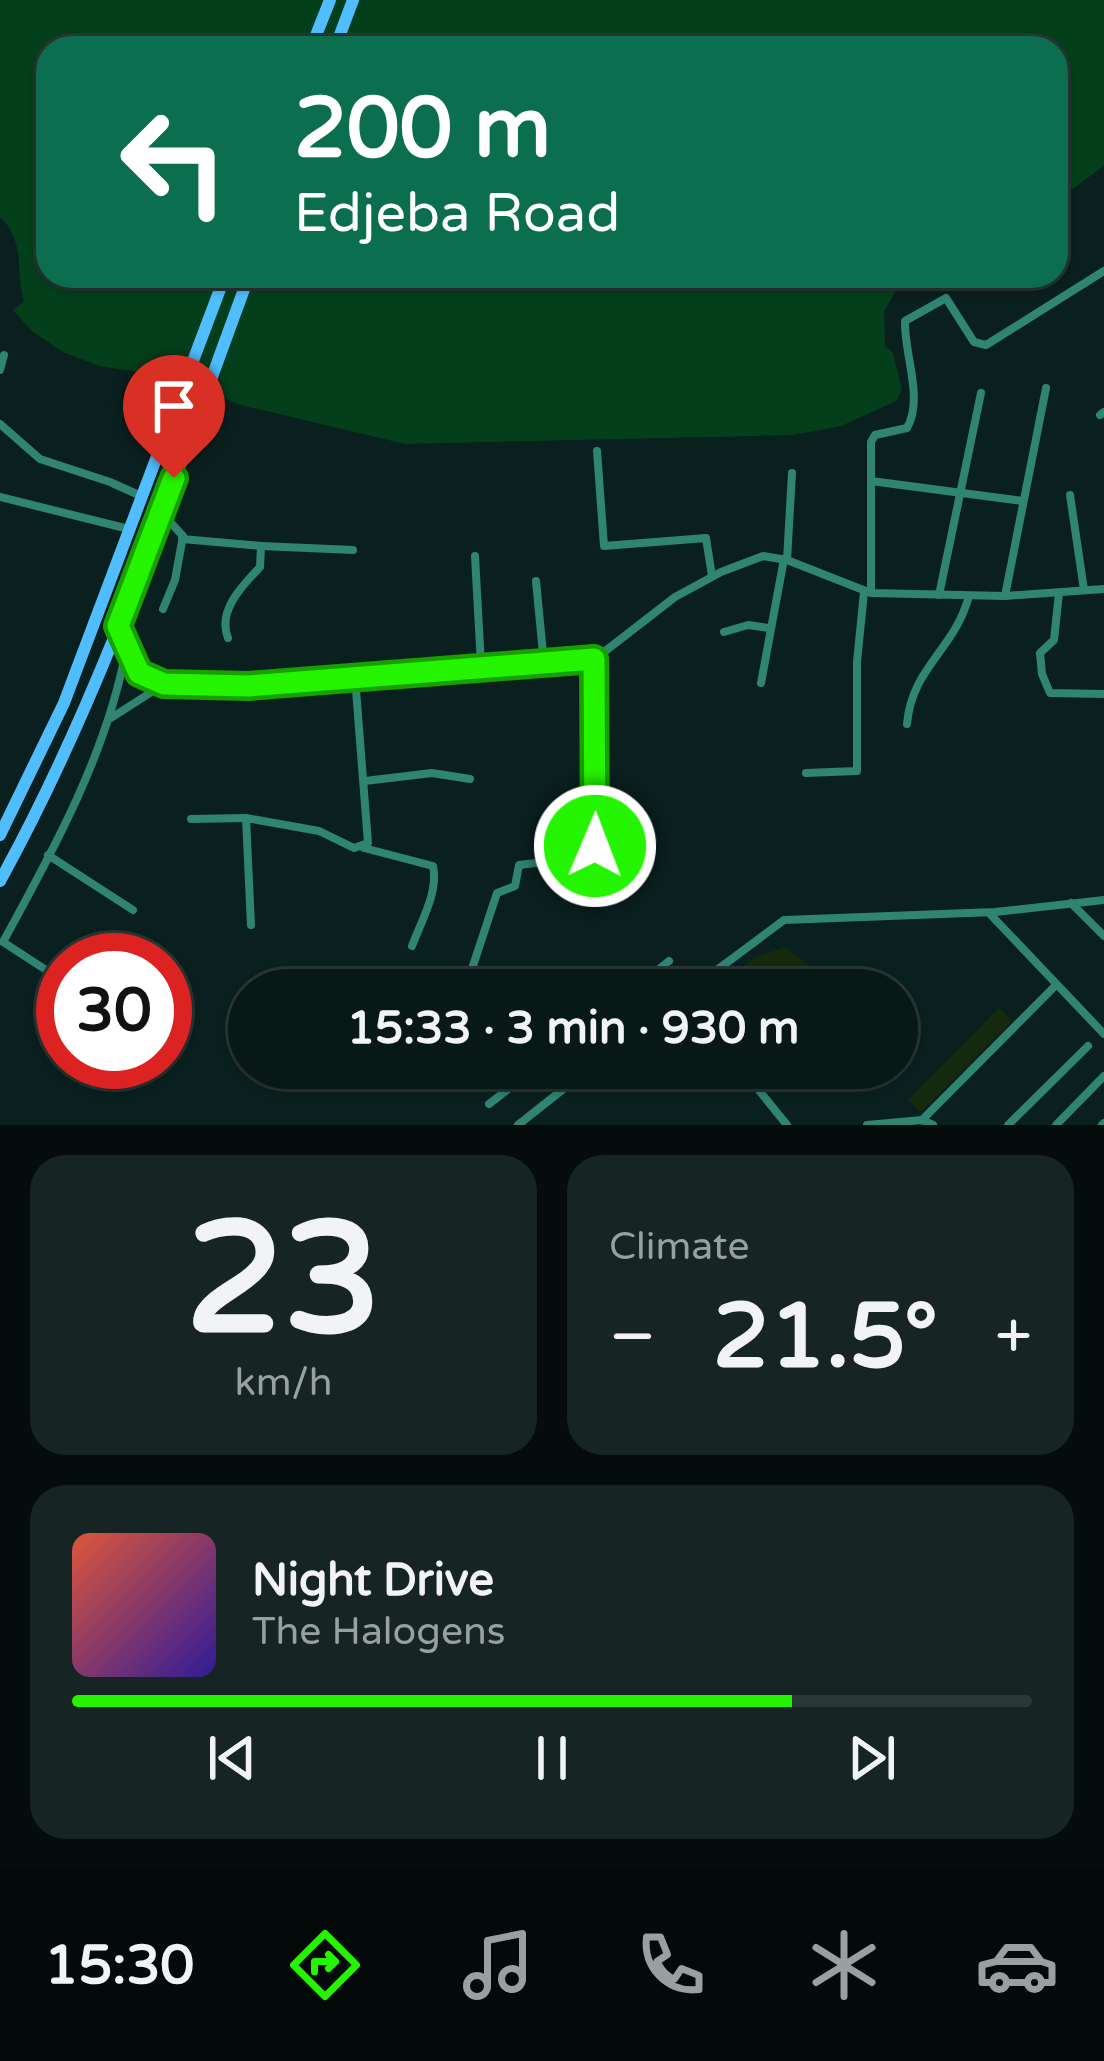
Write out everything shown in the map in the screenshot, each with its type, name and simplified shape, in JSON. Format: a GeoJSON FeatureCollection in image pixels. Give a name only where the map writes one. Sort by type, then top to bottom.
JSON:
{"type":"FeatureCollection","features":[{"type":"Feature","properties":{"kind":"main road"},"geometry":{"type":"LineString","coordinates":[[316,36],[329,0]]}},
{"type":"Feature","properties":{"kind":"main road"},"geometry":{"type":"LineString","coordinates":[[340,36],[353,0]]}},
{"type":"Feature","properties":{"kind":"main road"},"geometry":{"type":"LineString","coordinates":[[0,835],[64,703],[220,288]]}},
{"type":"Feature","properties":{"kind":"main road"},"geometry":{"type":"LineString","coordinates":[[0,880],[54,778],[118,626],[245,288]]}},
{"type":"Feature","properties":{"kind":"street"},"geometry":{"type":"LineString","coordinates":[[806,773],[857,771],[857,662],[868,592],[872,437],[907,428],[912,420],[913,376],[904,350],[905,321],[946,298],[974,342],[986,345],[1104,271]]}},
{"type":"Feature","properties":{"kind":"street"},"geometry":{"type":"LineString","coordinates":[[0,370],[4,355]]}},
{"type":"Feature","properties":{"kind":"street"},"geometry":{"type":"LineString","coordinates":[[1005,596],[1046,388]]}},
{"type":"Feature","properties":{"kind":"street"},"geometry":{"type":"LineString","coordinates":[[939,595],[981,393]]}},
{"type":"Feature","properties":{"kind":"street"},"geometry":{"type":"LineString","coordinates":[[0,424],[40,459],[142,497]]}},
{"type":"Feature","properties":{"kind":"street"},"geometry":{"type":"LineString","coordinates":[[597,451],[604,546],[706,538],[712,577]]}},
{"type":"Feature","properties":{"kind":"street"},"geometry":{"type":"LineString","coordinates":[[761,683],[785,560],[792,472]]}},
{"type":"Feature","properties":{"kind":"street"},"geometry":{"type":"LineString","coordinates":[[871,482],[1023,501]]}},
{"type":"Feature","properties":{"kind":"street"},"geometry":{"type":"LineString","coordinates":[[1070,495],[1084,590]]}},
{"type":"Feature","properties":{"kind":"street"},"geometry":{"type":"LineString","coordinates":[[1,496],[130,529]]}},
{"type":"Feature","properties":{"kind":"street"},"geometry":{"type":"LineString","coordinates":[[159,519],[171,523],[183,536],[175,580],[163,609]]}},
{"type":"Feature","properties":{"kind":"street"},"geometry":{"type":"LineString","coordinates":[[182,539],[353,550]]}},
{"type":"Feature","properties":{"kind":"street"},"geometry":{"type":"LineString","coordinates":[[228,638],[224,620],[237,591],[260,567],[261,546]]}},
{"type":"Feature","properties":{"kind":"street"},"geometry":{"type":"LineString","coordinates":[[475,556],[482,665]]}},
{"type":"Feature","properties":{"kind":"street"},"geometry":{"type":"LineString","coordinates":[[118,626],[139,673],[164,684],[248,686],[594,659],[649,614],[751,558],[785,560],[868,592],[1005,596],[1104,589]]}},
{"type":"Feature","properties":{"kind":"street"},"geometry":{"type":"LineString","coordinates":[[536,581],[544,664]]}},
{"type":"Feature","properties":{"kind":"street"},"geometry":{"type":"LineString","coordinates":[[1059,593],[1054,640],[1040,652],[1045,684],[1050,693],[1104,694]]}},
{"type":"Feature","properties":{"kind":"street"},"geometry":{"type":"LineString","coordinates":[[907,724],[913,690],[962,623],[969,596]]}},
{"type":"Feature","properties":{"kind":"street"},"geometry":{"type":"LineString","coordinates":[[724,632],[748,625],[770,628]]}},
{"type":"Feature","properties":{"kind":"street"},"geometry":{"type":"LineString","coordinates":[[36,963],[3,943],[110,719],[127,649]]}},
{"type":"Feature","properties":{"kind":"street"},"geometry":{"type":"LineString","coordinates":[[472,969],[497,893],[514,886],[519,866],[595,852],[594,659]]}},
{"type":"Feature","properties":{"kind":"street"},"geometry":{"type":"LineString","coordinates":[[355,677],[365,781],[368,843],[364,848]]}},
{"type":"Feature","properties":{"kind":"street"},"geometry":{"type":"LineString","coordinates":[[110,719],[164,684]]}},
{"type":"Feature","properties":{"kind":"street"},"geometry":{"type":"LineString","coordinates":[[365,781],[432,773],[470,779]]}},
{"type":"Feature","properties":{"kind":"street"},"geometry":{"type":"LineString","coordinates":[[246,818],[251,925]]}},
{"type":"Feature","properties":{"kind":"street"},"geometry":{"type":"LineString","coordinates":[[191,819],[246,818],[319,831],[354,848],[433,866],[431,898],[412,946]]}},
{"type":"Feature","properties":{"kind":"street"},"geometry":{"type":"LineString","coordinates":[[48,855],[133,910]]}},
{"type":"Feature","properties":{"kind":"street"},"geometry":{"type":"LineString","coordinates":[[718,969],[784,920],[988,912],[1104,900]]}},
{"type":"Feature","properties":{"kind":"street"},"geometry":{"type":"LineString","coordinates":[[1071,903],[1104,936]]}},
{"type":"Feature","properties":{"kind":"street"},"geometry":{"type":"LineString","coordinates":[[988,912],[1104,1034]]}},
{"type":"Feature","properties":{"kind":"street"},"geometry":{"type":"LineString","coordinates":[[659,969],[669,961]]}},
{"type":"Feature","properties":{"kind":"street"},"geometry":{"type":"LineString","coordinates":[[922,1120],[1056,985]]}},
{"type":"Feature","properties":{"kind":"street"},"geometry":{"type":"LineString","coordinates":[[1008,1125],[1088,1046]]}},
{"type":"Feature","properties":{"kind":"street"},"geometry":{"type":"LineString","coordinates":[[1056,1125],[1104,1076]]}},
{"type":"Feature","properties":{"kind":"street"},"geometry":{"type":"LineString","coordinates":[[489,1104],[508,1089]]}},
{"type":"Feature","properties":{"kind":"street"},"geometry":{"type":"LineString","coordinates":[[518,1125],[563,1089]]}},
{"type":"Feature","properties":{"kind":"street"},"geometry":{"type":"LineString","coordinates":[[758,1089],[787,1125]]}},
{"type":"Feature","properties":{"kind":"street"},"geometry":{"type":"LineString","coordinates":[[867,1125],[922,1120],[933,1125]]}},
{"type":"Feature","properties":{"kind":"shaded area"},"geometry":{"type":"Polygon","coordinates":[[[0,0],[1104,0],[1104,166],[1068,192],[1068,36],[36,36],[36,288],[898,288],[884,311],[885,346],[893,353],[902,390],[896,401],[841,426],[792,435],[405,444],[241,405],[171,377],[99,366],[63,352],[33,332],[13,310],[24,302],[18,257],[13,236],[0,217],[0,0]]]}},
{"type":"Feature","properties":{"kind":"shaded area"},"geometry":{"type":"Polygon","coordinates":[[[785,947],[812,969],[741,969],[755,957],[785,947]]]}},
{"type":"Feature","properties":{"kind":"shaded area"},"geometry":{"type":"Polygon","coordinates":[[[999,1008],[1012,1021],[921,1112],[908,1100],[999,1008]]]}},
{"type":"Feature","properties":{"kind":"route"},"geometry":{"type":"LineString","coordinates":[[174,478],[118,626],[139,673],[164,684],[248,686],[594,659],[595,846]]}}]}
